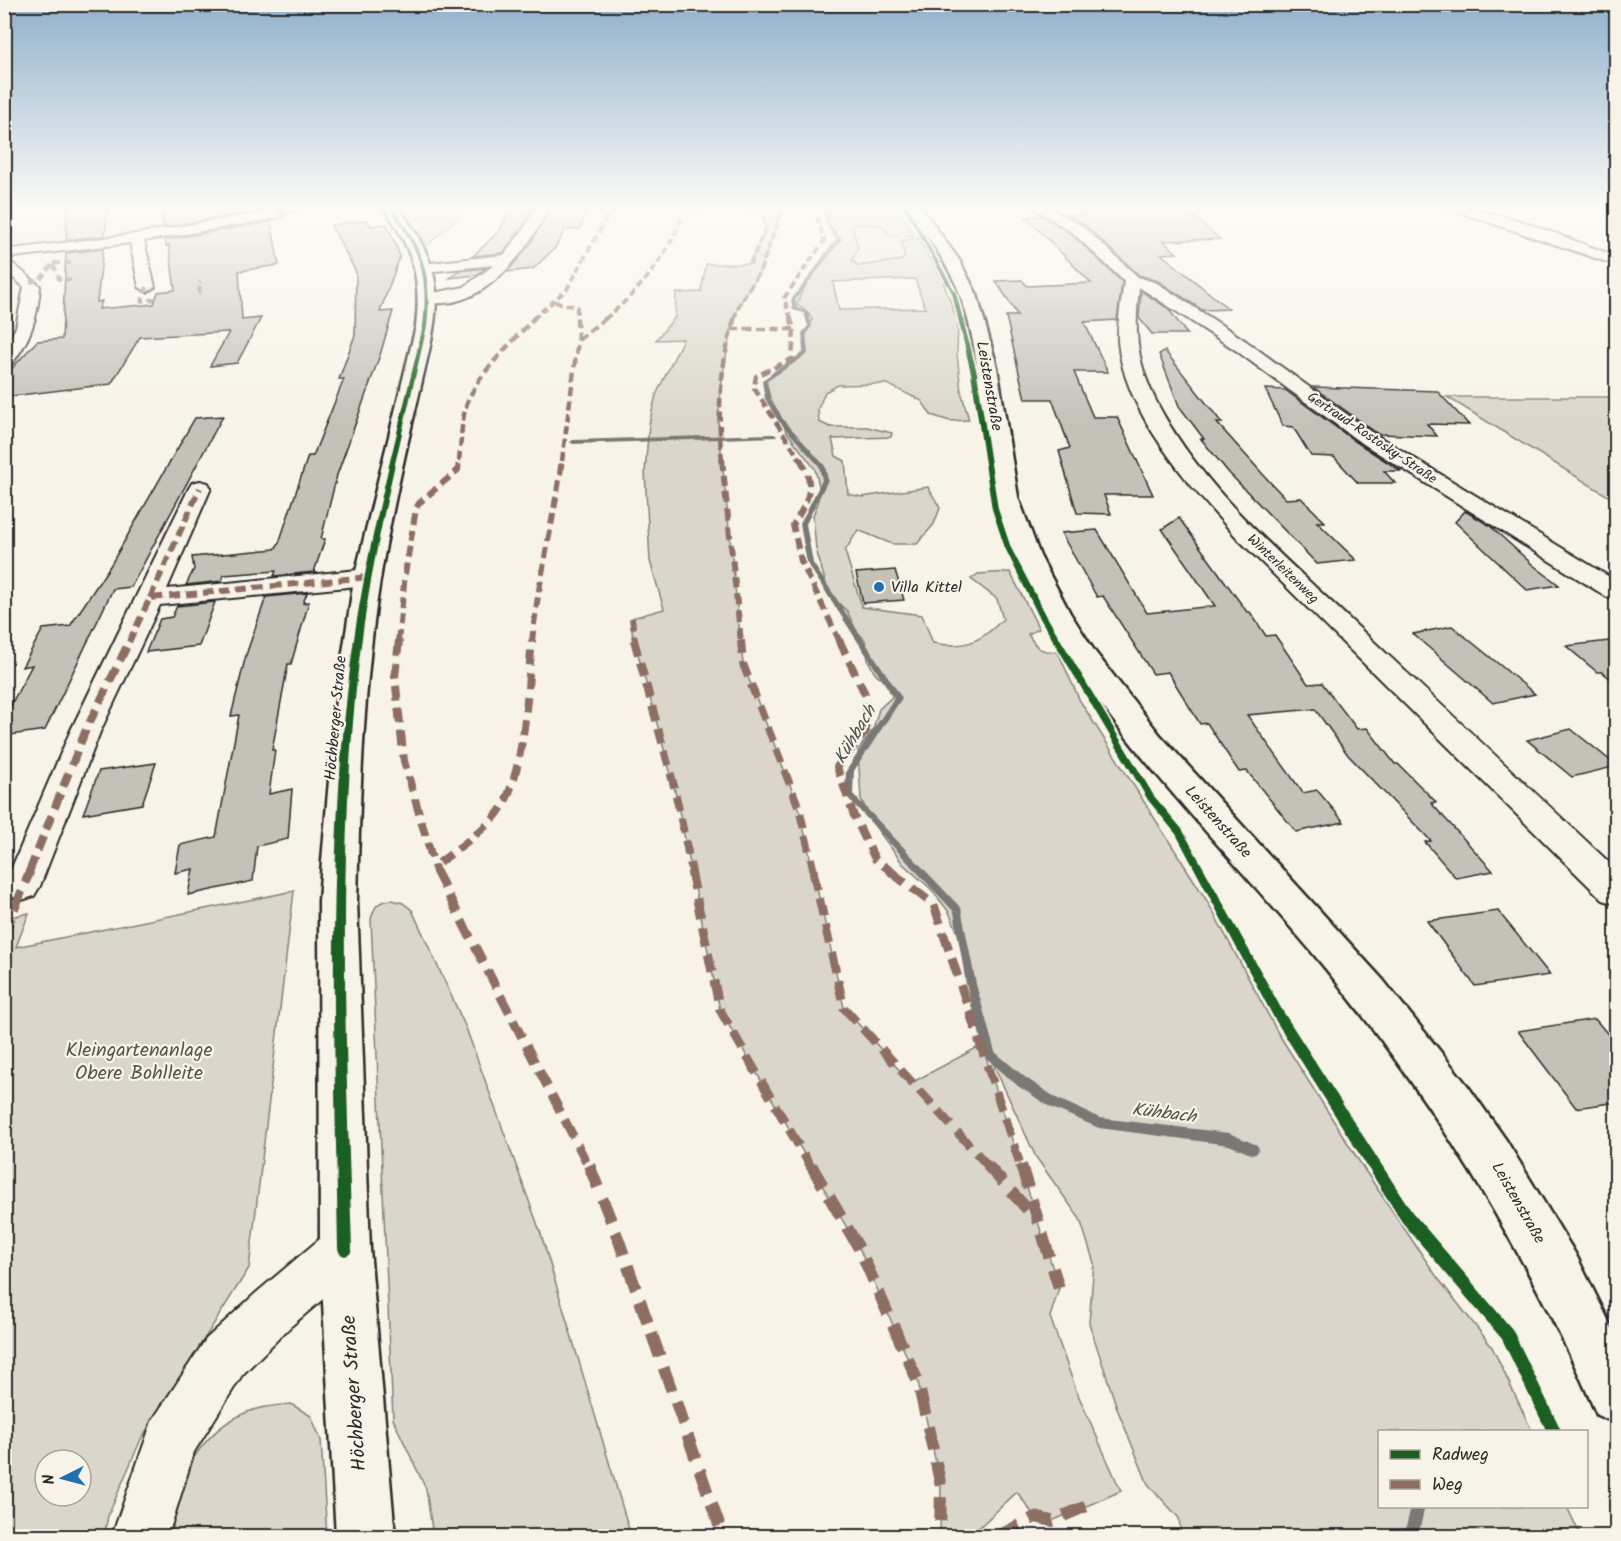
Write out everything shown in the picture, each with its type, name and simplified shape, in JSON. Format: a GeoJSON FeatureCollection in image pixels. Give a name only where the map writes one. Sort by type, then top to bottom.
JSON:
{"type":"FeatureCollection","features":[{"type":"Feature","properties":{"kind":"main road","name":"Höchberger Straße"},"geometry":{"type":"LineString","coordinates":[[364,1536],[345,1249],[338,901],[350,710],[368,577],[425,326],[429,298],[426,278]]}},
{"type":"Feature","properties":{"kind":"main road","name":"Leistenstraße"},"geometry":{"type":"LineString","coordinates":[[960,278],[969,295],[987,360],[1005,495],[1027,554],[1053,608],[1084,658],[1136,729],[1325,939],[1411,1041],[1476,1132],[1529,1221],[1604,1333],[1617,1396]]}},
{"type":"Feature","properties":{"kind":"street"},"geometry":{"type":"LineString","coordinates":[[4,362],[13,353],[29,318],[32,286],[23,278]]}},
{"type":"Feature","properties":{"kind":"street"},"geometry":{"type":"LineString","coordinates":[[145,278],[147,287]]}},
{"type":"Feature","properties":{"kind":"street"},"geometry":{"type":"LineString","coordinates":[[429,298],[470,290],[488,278]]}},
{"type":"Feature","properties":{"kind":"street","name":"Gertraud-Rostosky-Straße"},"geometry":{"type":"LineString","coordinates":[[1132,280],[1150,286],[1240,345],[1364,435],[1447,489],[1617,592]]}},
{"type":"Feature","properties":{"kind":"street","name":"Winterleitenweg"},"geometry":{"type":"LineString","coordinates":[[1132,280],[1128,347],[1137,377],[1155,416],[1207,492],[1247,535],[1617,890]]}},
{"type":"Feature","properties":{"kind":"street"},"geometry":{"type":"LineString","coordinates":[[22,886],[85,732],[200,488]]}},
{"type":"Feature","properties":{"kind":"street"},"geometry":{"type":"LineString","coordinates":[[150,598],[368,577]]}},
{"type":"Feature","properties":{"kind":"street"},"geometry":{"type":"LineString","coordinates":[[140,1536],[171,1440],[224,1357],[273,1310],[345,1249]]}},
{"type":"Feature","properties":{"kind":"green space"},"geometry":{"type":"Polygon","coordinates":[[[704,278],[756,278],[739,305],[731,329],[718,421],[743,664],[799,808],[844,1008],[911,1083],[982,1045],[1059,1288],[1050,1317],[1076,1390],[1121,1491],[1052,1521],[1035,1517],[1017,1492],[970,1536],[940,1536],[941,1486],[918,1382],[860,1250],[720,1010],[674,786],[632,632],[632,618],[664,609],[650,561],[645,472],[649,424],[656,395],[683,339],[656,340],[675,317],[676,293],[701,292],[704,278]]]}},
{"type":"Feature","properties":{"kind":"green space"},"geometry":{"type":"Polygon","coordinates":[[[810,278],[941,278],[958,322],[957,353],[961,391],[969,420],[950,421],[931,415],[922,401],[887,384],[838,385],[825,392],[818,409],[819,422],[830,427],[867,427],[892,433],[891,437],[832,439],[836,456],[845,461],[848,494],[862,497],[928,487],[940,508],[934,524],[917,544],[892,544],[858,530],[845,551],[862,607],[922,615],[933,643],[954,645],[972,642],[1003,619],[997,599],[971,579],[978,574],[1010,572],[1039,629],[1028,634],[1031,639],[1043,650],[1058,652],[1080,701],[1207,901],[1278,1033],[1366,1172],[1437,1277],[1492,1347],[1532,1430],[1378,1430],[1378,1508],[1567,1508],[1581,1536],[1181,1536],[1179,1518],[1148,1484],[1118,1411],[1089,1323],[1094,1263],[1080,1219],[1036,1157],[989,1055],[972,1006],[958,933],[949,912],[931,889],[903,864],[874,825],[861,799],[858,750],[873,730],[879,709],[892,697],[887,683],[874,672],[868,660],[865,640],[856,630],[847,611],[835,600],[826,584],[816,549],[813,515],[818,503],[819,486],[815,469],[786,431],[779,413],[765,393],[763,383],[775,371],[804,353],[803,342],[812,320],[809,313],[797,305],[810,278]],[[915,279],[833,282],[839,310],[925,308],[915,279]]]}},
{"type":"Feature","properties":{"kind":"green space"},"geometry":{"type":"Polygon","coordinates":[[[1447,397],[1616,397],[1616,501],[1447,397]]]}},
{"type":"Feature","properties":{"kind":"green space","name":"Kleingartenanlage Obere Bohlleite"},"geometry":{"type":"Polygon","coordinates":[[[294,891],[249,1268],[141,1439],[108,1516],[104,1536],[5,1536],[5,918],[29,913],[16,947],[294,891]]]}},
{"type":"Feature","properties":{"kind":"green space"},"geometry":{"type":"Polygon","coordinates":[[[392,900],[403,903],[412,910],[466,1028],[541,1234],[631,1536],[433,1536],[426,1489],[393,1419],[371,919],[377,905],[392,900]]]}},
{"type":"Feature","properties":{"kind":"green space"},"geometry":{"type":"Polygon","coordinates":[[[291,1404],[311,1416],[321,1440],[327,1536],[176,1536],[172,1517],[179,1486],[203,1445],[225,1425],[250,1411],[291,1404]]]}},
{"type":"Feature","properties":{"kind":"building"},"geometry":{"type":"Polygon","coordinates":[[[65,278],[100,278],[97,302],[102,301],[99,309],[154,304],[158,292],[175,290],[173,278],[239,278],[242,320],[261,318],[237,363],[210,366],[229,332],[140,337],[111,384],[4,397],[4,377],[37,341],[62,339],[65,278]]]}},
{"type":"Feature","properties":{"kind":"building"},"geometry":{"type":"Polygon","coordinates":[[[356,278],[392,278],[380,312],[393,311],[380,355],[337,475],[321,539],[325,539],[314,572],[274,576],[276,571],[224,575],[222,581],[186,585],[194,569],[192,557],[275,549],[308,456],[313,456],[344,379],[339,379],[355,335],[356,278]]]}},
{"type":"Feature","properties":{"kind":"building"},"geometry":{"type":"Polygon","coordinates":[[[1086,278],[1118,278],[1122,282],[1117,320],[1084,322],[1108,372],[1074,372],[1093,417],[1117,417],[1153,495],[1104,495],[1111,514],[1077,513],[1059,451],[1070,448],[1052,399],[1025,399],[1006,316],[1018,316],[996,281],[1022,280],[1027,286],[1091,283],[1086,278]]]}},
{"type":"Feature","properties":{"kind":"building"},"geometry":{"type":"Polygon","coordinates":[[[1148,278],[1191,278],[1229,309],[1202,310],[1158,281],[1148,278]]]}},
{"type":"Feature","properties":{"kind":"building"},"geometry":{"type":"Polygon","coordinates":[[[1141,291],[1172,311],[1170,311],[1187,334],[1152,334],[1139,318],[1141,291]]]}},
{"type":"Feature","properties":{"kind":"building"},"geometry":{"type":"Polygon","coordinates":[[[1165,351],[1222,423],[1217,423],[1269,481],[1286,499],[1301,498],[1325,522],[1317,522],[1356,560],[1317,564],[1229,473],[1201,439],[1204,439],[1179,406],[1159,354],[1165,351]]]}},
{"type":"Feature","properties":{"kind":"building"},"geometry":{"type":"Polygon","coordinates":[[[1313,387],[1437,391],[1469,425],[1427,424],[1437,436],[1378,434],[1313,387]]]}},
{"type":"Feature","properties":{"kind":"building"},"geometry":{"type":"Polygon","coordinates":[[[1265,389],[1285,390],[1356,442],[1401,471],[1384,471],[1395,483],[1358,483],[1334,457],[1311,456],[1293,427],[1283,426],[1265,389]]]}},
{"type":"Feature","properties":{"kind":"building"},"geometry":{"type":"Polygon","coordinates":[[[223,416],[131,587],[113,589],[45,730],[4,736],[4,718],[32,665],[22,667],[43,629],[70,626],[110,566],[195,418],[223,416]]]}},
{"type":"Feature","properties":{"kind":"building"},"geometry":{"type":"Polygon","coordinates":[[[1465,511],[1489,525],[1559,585],[1527,590],[1455,522],[1465,511]]]}},
{"type":"Feature","properties":{"kind":"building"},"geometry":{"type":"Polygon","coordinates":[[[1179,518],[1266,636],[1275,635],[1308,684],[1322,683],[1357,729],[1367,728],[1395,764],[1398,764],[1436,802],[1431,803],[1493,871],[1456,878],[1425,842],[1431,841],[1348,755],[1315,709],[1247,715],[1303,793],[1317,790],[1344,822],[1296,832],[1247,771],[1239,772],[1207,723],[1200,724],[1168,672],[1153,674],[1103,596],[1097,597],[1061,533],[1097,530],[1147,613],[1215,606],[1162,529],[1179,518]]]}},
{"type":"Feature","properties":{"kind":"building","name":"Villa Kittel"},"geometry":{"type":"Polygon","coordinates":[[[895,570],[904,600],[863,603],[856,573],[895,570]]]}},
{"type":"Feature","properties":{"kind":"building"},"geometry":{"type":"Polygon","coordinates":[[[307,593],[303,603],[309,602],[291,664],[288,664],[272,750],[275,750],[269,794],[292,789],[288,839],[257,846],[253,881],[188,895],[193,869],[175,873],[180,845],[216,837],[239,715],[231,716],[246,655],[266,597],[307,593]]]}},
{"type":"Feature","properties":{"kind":"building"},"geometry":{"type":"Polygon","coordinates":[[[215,602],[199,646],[146,652],[160,619],[172,617],[177,606],[215,602]]]}},
{"type":"Feature","properties":{"kind":"building"},"geometry":{"type":"Polygon","coordinates":[[[1452,626],[1535,694],[1493,703],[1413,634],[1452,626]]]}},
{"type":"Feature","properties":{"kind":"building"},"geometry":{"type":"Polygon","coordinates":[[[1617,640],[1617,684],[1602,672],[1597,672],[1566,646],[1617,640]]]}},
{"type":"Feature","properties":{"kind":"building"},"geometry":{"type":"Polygon","coordinates":[[[1571,729],[1617,766],[1572,777],[1527,740],[1571,729]]]}},
{"type":"Feature","properties":{"kind":"building"},"geometry":{"type":"Polygon","coordinates":[[[156,763],[142,804],[83,814],[99,771],[156,763]]]}},
{"type":"Feature","properties":{"kind":"building"},"geometry":{"type":"Polygon","coordinates":[[[1498,911],[1550,975],[1475,986],[1427,921],[1498,911]]]}},
{"type":"Feature","properties":{"kind":"building"},"geometry":{"type":"Polygon","coordinates":[[[1595,1019],[1617,1045],[1617,1102],[1576,1108],[1518,1031],[1595,1019]]]}},
{"type":"Feature","properties":{"kind":"waterway","name":"Kühbach"},"geometry":{"type":"LineString","coordinates":[[810,278],[793,300],[795,309],[806,312],[810,326],[804,333],[806,354],[764,380],[768,399],[780,419],[822,466],[825,480],[803,524],[810,563],[898,698],[850,771],[849,795],[958,911],[971,984],[990,1055],[1022,1082],[1054,1103],[1099,1123],[1229,1139],[1253,1149]]}},
{"type":"Feature","properties":{"kind":"waterway"},"geometry":{"type":"LineString","coordinates":[[573,442],[774,436]]}},
{"type":"Feature","properties":{"kind":"waterway","name":"Kühbach"},"geometry":{"type":"LineString","coordinates":[[1411,1536],[1418,1508]]}},
{"type":"Feature","properties":{"kind":"marked path"},"geometry":{"type":"LineString","coordinates":[[30,282],[42,278]]}},
{"type":"Feature","properties":{"kind":"marked path"},"geometry":{"type":"LineString","coordinates":[[59,278],[71,280]]}},
{"type":"Feature","properties":{"kind":"marked path"},"geometry":{"type":"LineString","coordinates":[[573,278],[555,302],[543,308],[496,360],[473,391],[465,409],[458,470],[419,503],[416,509],[405,574],[395,677],[404,761],[433,866],[582,1149],[619,1241],[723,1536]]}},
{"type":"Feature","properties":{"kind":"marked path"},"geometry":{"type":"LineString","coordinates":[[578,340],[612,313],[647,278]]}},
{"type":"Feature","properties":{"kind":"marked path"},"geometry":{"type":"LineString","coordinates":[[756,278],[739,305],[731,329],[718,421],[743,664],[799,808],[844,1008],[1038,1221]]}},
{"type":"Feature","properties":{"kind":"marked path"},"geometry":{"type":"LineString","coordinates":[[798,278],[784,298],[794,329],[792,359],[756,376],[754,388],[808,472],[809,498],[793,525],[801,561],[866,696],[866,731],[837,767],[854,816],[875,859],[934,905],[1041,1225],[1059,1288]]}},
{"type":"Feature","properties":{"kind":"marked path"},"geometry":{"type":"LineString","coordinates":[[199,294],[200,282]]}},
{"type":"Feature","properties":{"kind":"marked path"},"geometry":{"type":"LineString","coordinates":[[147,287],[142,301],[155,299]]}},
{"type":"Feature","properties":{"kind":"marked path"},"geometry":{"type":"LineString","coordinates":[[439,863],[495,818],[514,782],[522,739],[537,590],[554,517],[578,340],[577,307],[555,302]]}},
{"type":"Feature","properties":{"kind":"marked path"},"geometry":{"type":"LineString","coordinates":[[731,329],[794,329]]}},
{"type":"Feature","properties":{"kind":"marked path"},"geometry":{"type":"LineString","coordinates":[[150,598],[200,488]]}},
{"type":"Feature","properties":{"kind":"marked path"},"geometry":{"type":"LineString","coordinates":[[4,935],[85,732],[150,598],[368,577]]}},
{"type":"Feature","properties":{"kind":"marked path"},"geometry":{"type":"LineString","coordinates":[[632,618],[632,632],[674,786],[720,1010],[860,1250],[918,1382],[941,1486],[940,1536]]}},
{"type":"Feature","properties":{"kind":"marked path"},"geometry":{"type":"LineString","coordinates":[[998,1536],[1035,1517],[1052,1521],[1089,1505]]}},
{"type":"Feature","properties":{"kind":"cycle path"},"geometry":{"type":"LineString","coordinates":[[345,1249],[339,959],[342,814],[347,741],[354,669],[367,582],[425,326],[426,278]]}},
{"type":"Feature","properties":{"kind":"cycle path"},"geometry":{"type":"LineString","coordinates":[[946,278],[954,293],[974,373],[995,509],[1008,548],[1042,615],[1151,798],[1179,832],[1278,1014],[1407,1217],[1507,1334],[1554,1430]]}},
{"type":"Feature","properties":{"kind":"place","name":"Villa Kittel"},"geometry":{"type":"Point","coordinates":[879,587]}}]}
